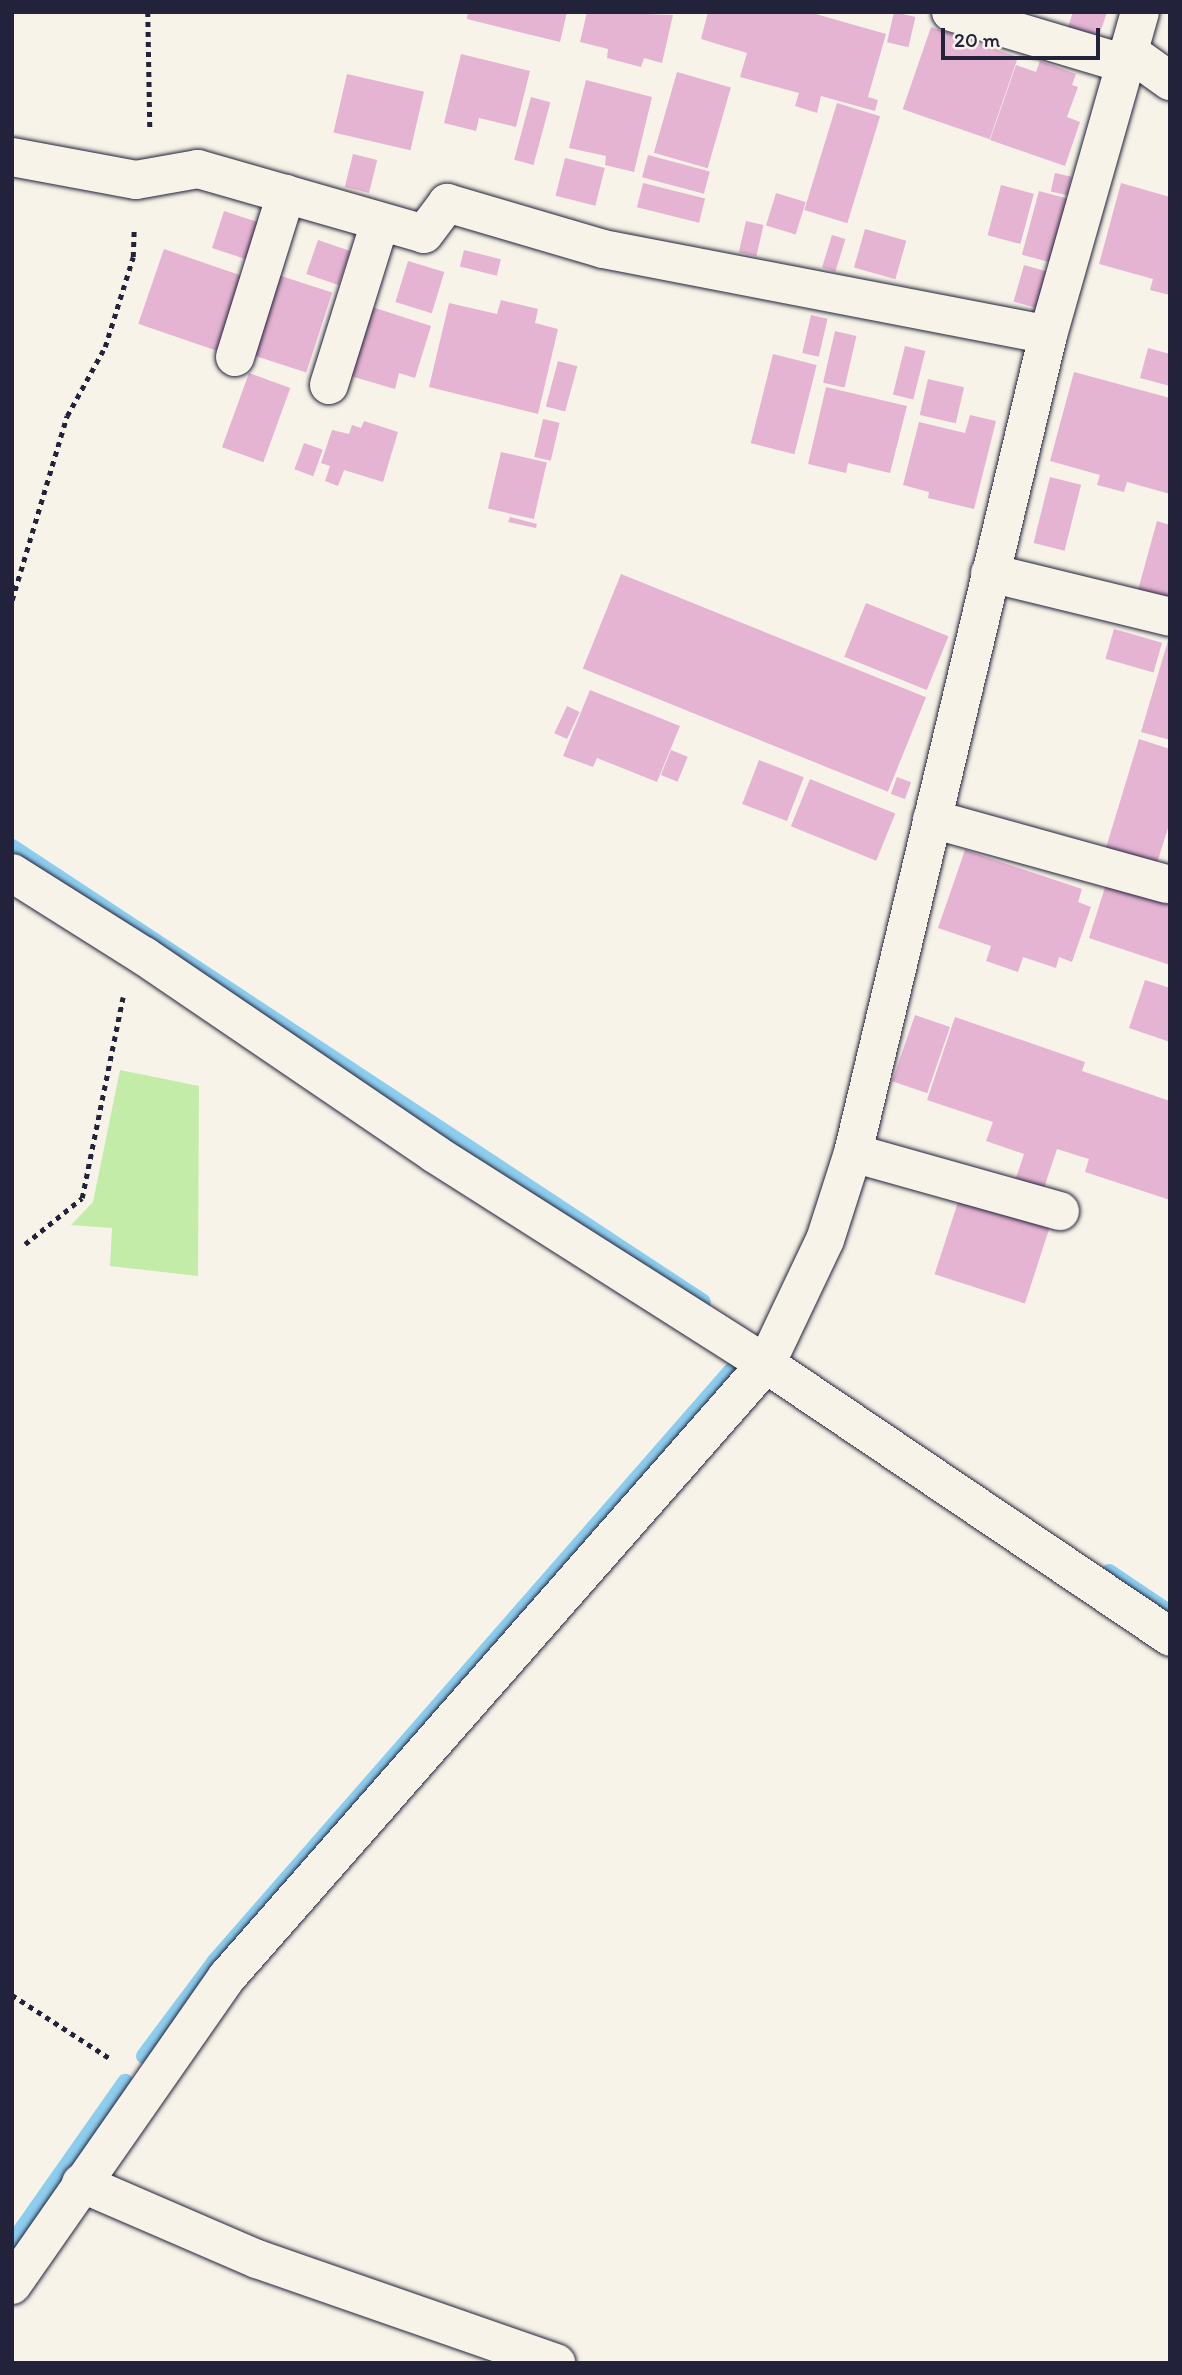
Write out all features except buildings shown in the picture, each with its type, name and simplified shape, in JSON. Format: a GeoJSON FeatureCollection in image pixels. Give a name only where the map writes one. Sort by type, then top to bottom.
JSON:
{"type":"FeatureCollection","features":[{"type":"Feature","properties":{"kind":"street"},"geometry":{"type":"LineString","coordinates":[[950,12],[1127,58],[1170,81]]}},
{"type":"Feature","properties":{"kind":"street"},"geometry":{"type":"LineString","coordinates":[[12,2285],[227,1977],[766,1364],[825,1240],[853,1153],[1048,335],[1140,12]]}},
{"type":"Feature","properties":{"kind":"street"},"geometry":{"type":"LineString","coordinates":[[12,157],[136,180],[198,169],[424,234],[447,203],[603,249],[1048,335]]}},
{"type":"Feature","properties":{"kind":"street"},"geometry":{"type":"LineString","coordinates":[[235,356],[286,194]]}},
{"type":"Feature","properties":{"kind":"street"},"geometry":{"type":"LineString","coordinates":[[328,385],[380,222]]}},
{"type":"Feature","properties":{"kind":"street"},"geometry":{"type":"LineString","coordinates":[[990,573],[1170,617]]}},
{"type":"Feature","properties":{"kind":"street"},"geometry":{"type":"LineString","coordinates":[[932,819],[1167,884]]}},
{"type":"Feature","properties":{"kind":"street"},"geometry":{"type":"LineString","coordinates":[[12,873],[144,956],[435,1154],[766,1364],[1170,1637]]}},
{"type":"Feature","properties":{"kind":"street"},"geometry":{"type":"LineString","coordinates":[[853,1153],[1060,1210]]}},
{"type":"Feature","properties":{"kind":"street"},"geometry":{"type":"LineString","coordinates":[[81,2183],[257,2259],[556,2363]]}},
{"type":"Feature","properties":{"kind":"path"},"geometry":{"type":"LineString","coordinates":[[12,600],[67,416],[105,347],[132,257],[136,180],[151,127],[148,12]]}},
{"type":"Feature","properties":{"kind":"path"},"geometry":{"type":"LineString","coordinates":[[24,1244],[82,1198],[125,989],[144,956]]}},
{"type":"Feature","properties":{"kind":"path"},"geometry":{"type":"LineString","coordinates":[[12,1994],[150,2084]]}},
{"type":"Feature","properties":{"kind":"green space"},"geometry":{"type":"Polygon","coordinates":[[[120,1070],[199,1086],[198,1276],[110,1266],[112,1228],[71,1225],[93,1202],[120,1070]]]}},
{"type":"Feature","properties":{"kind":"waterway"},"geometry":{"type":"LineString","coordinates":[[12,847],[703,1302]]}},
{"type":"Feature","properties":{"kind":"waterway"},"geometry":{"type":"LineString","coordinates":[[144,2056],[215,1961],[731,1371]]}},
{"type":"Feature","properties":{"kind":"waterway"},"geometry":{"type":"LineString","coordinates":[[1109,1572],[1170,1613]]}},
{"type":"Feature","properties":{"kind":"waterway"},"geometry":{"type":"LineString","coordinates":[[12,2243],[125,2082]]}}]}
